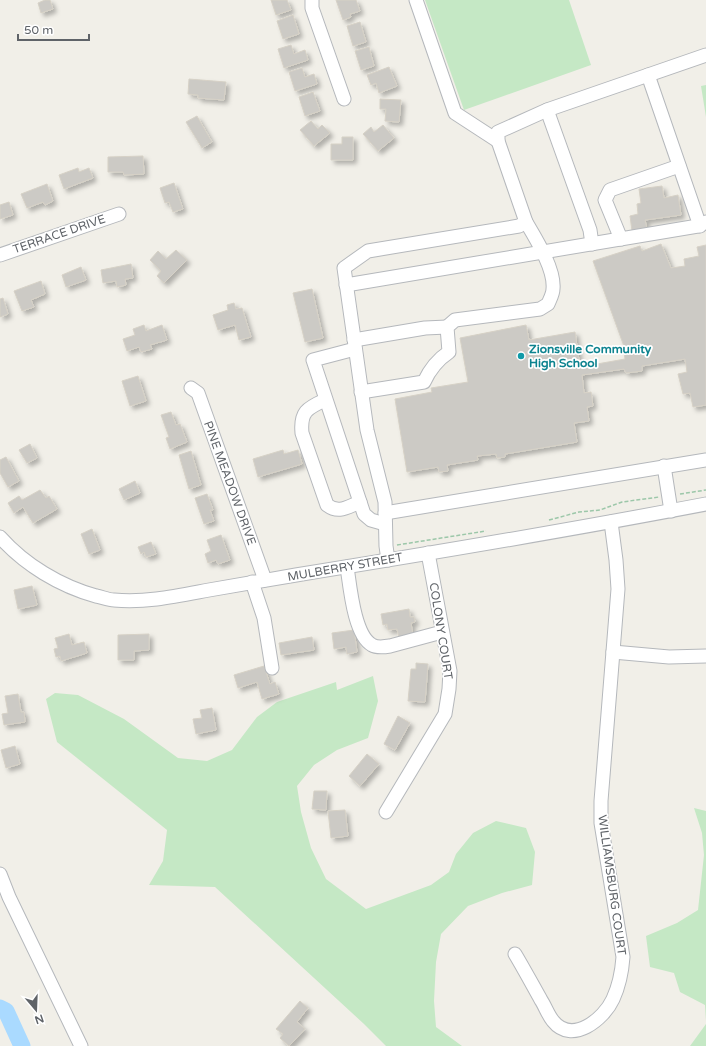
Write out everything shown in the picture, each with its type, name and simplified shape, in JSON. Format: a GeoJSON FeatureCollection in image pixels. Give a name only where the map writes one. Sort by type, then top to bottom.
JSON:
{"type":"FeatureCollection","features":[{"type":"Feature","properties":{"kind":"street"},"geometry":{"type":"LineString","coordinates":[[312,0],[312,8],[344,99]]}},
{"type":"Feature","properties":{"kind":"street"},"geometry":{"type":"LineString","coordinates":[[416,0],[455,113],[498,140]]}},
{"type":"Feature","properties":{"kind":"street"},"geometry":{"type":"LineString","coordinates":[[706,55],[547,110],[498,132],[498,140],[526,222],[543,253],[552,278],[553,288],[548,304],[540,309],[455,320],[447,327],[425,328],[354,344],[312,360],[364,514],[372,520],[385,519],[664,466],[706,460]]}},
{"type":"Feature","properties":{"kind":"street"},"geometry":{"type":"LineString","coordinates":[[346,285],[543,253],[703,224],[680,166],[648,75]]}},
{"type":"Feature","properties":{"kind":"street"},"geometry":{"type":"LineString","coordinates":[[547,110],[590,230],[592,244]]}},
{"type":"Feature","properties":{"kind":"street"},"geometry":{"type":"LineString","coordinates":[[620,239],[605,200],[610,190],[680,166]]}},
{"type":"Feature","properties":{"kind":"street","name":"TERRACE DRIVE"},"geometry":{"type":"LineString","coordinates":[[0,255],[119,214]]}},
{"type":"Feature","properties":{"kind":"street"},"geometry":{"type":"LineString","coordinates":[[388,560],[386,546],[385,502],[367,430],[344,268],[368,251],[518,226],[526,222]]}},
{"type":"Feature","properties":{"kind":"street"},"geometry":{"type":"LineString","coordinates":[[361,392],[424,382],[429,370],[449,352],[447,327]]}},
{"type":"Feature","properties":{"kind":"street","name":"PINE MEADOW DRIVE"},"geometry":{"type":"LineString","coordinates":[[191,388],[198,393],[265,580]]}},
{"type":"Feature","properties":{"kind":"street"},"geometry":{"type":"LineString","coordinates":[[325,400],[312,406],[304,413],[301,427],[307,447],[327,505],[333,509],[339,510],[360,502]]}},
{"type":"Feature","properties":{"kind":"street"},"geometry":{"type":"LineString","coordinates":[[664,466],[672,511]]}},
{"type":"Feature","properties":{"kind":"street","name":"MULBERRY STREET"},"geometry":{"type":"LineString","coordinates":[[0,537],[23,558],[54,579],[71,588],[112,600],[131,601],[161,599],[252,582],[611,522],[706,504]]}},
{"type":"Feature","properties":{"kind":"street","name":"WILLIAMSBURG COURT"},"geometry":{"type":"LineString","coordinates":[[516,954],[553,1022],[564,1030],[578,1031],[599,1018],[612,1000],[620,979],[623,957],[601,823],[600,801],[614,652],[618,590],[611,522]]}},
{"type":"Feature","properties":{"kind":"street","name":"COLONY COURT"},"geometry":{"type":"LineString","coordinates":[[386,812],[445,714],[450,671],[428,553]]}},
{"type":"Feature","properties":{"kind":"street"},"geometry":{"type":"LineString","coordinates":[[347,567],[356,618],[360,630],[372,644],[382,647],[390,646],[442,632]]}},
{"type":"Feature","properties":{"kind":"street"},"geometry":{"type":"LineString","coordinates":[[252,582],[264,618],[272,668]]}},
{"type":"Feature","properties":{"kind":"street"},"geometry":{"type":"LineString","coordinates":[[614,652],[692,658],[706,656]]}},
{"type":"Feature","properties":{"kind":"street"},"geometry":{"type":"LineString","coordinates":[[0,874],[9,897],[81,1046]]}},
{"type":"Feature","properties":{"kind":"path"},"geometry":{"type":"LineString","coordinates":[[546,521],[579,512],[600,510],[622,502],[706,490]]}},
{"type":"Feature","properties":{"kind":"path"},"geometry":{"type":"LineString","coordinates":[[395,545],[486,531]]}},
{"type":"Feature","properties":{"kind":"green space"},"geometry":{"type":"Polygon","coordinates":[[[425,0],[569,0],[591,65],[464,110],[425,0]]]}},
{"type":"Feature","properties":{"kind":"green space"},"geometry":{"type":"Polygon","coordinates":[[[706,85],[706,117],[701,86],[706,85]]]}},
{"type":"Feature","properties":{"kind":"green space"},"geometry":{"type":"Polygon","coordinates":[[[373,676],[378,701],[368,738],[337,750],[314,765],[297,786],[301,812],[311,848],[326,879],[366,909],[431,885],[449,872],[456,854],[473,833],[496,821],[526,828],[535,852],[532,885],[502,893],[468,906],[441,934],[436,962],[434,1001],[436,1027],[462,1046],[386,1046],[215,887],[149,885],[163,861],[167,830],[57,742],[46,699],[55,693],[78,695],[124,719],[178,758],[207,761],[232,750],[257,717],[277,702],[336,682],[337,690],[373,676]]]}},
{"type":"Feature","properties":{"kind":"green space"},"geometry":{"type":"Polygon","coordinates":[[[694,808],[706,811],[706,1021],[705,1005],[680,992],[674,973],[650,967],[646,936],[677,923],[698,910],[704,855],[702,833],[694,808]]]}},
{"type":"Feature","properties":{"kind":"green space"},"geometry":{"type":"Polygon","coordinates":[[[706,1024],[706,1046],[690,1046],[706,1024]]]}},
{"type":"Feature","properties":{"kind":"building"},"geometry":{"type":"Polygon","coordinates":[[[45,0],[50,0],[53,9],[41,13],[38,3],[45,0]]]}},
{"type":"Feature","properties":{"kind":"building"},"geometry":{"type":"Polygon","coordinates":[[[271,0],[287,0],[291,10],[276,15],[271,0]]]}},
{"type":"Feature","properties":{"kind":"building"},"geometry":{"type":"Polygon","coordinates":[[[336,0],[356,0],[360,11],[350,14],[351,17],[343,20],[336,0]]]}},
{"type":"Feature","properties":{"kind":"building"},"geometry":{"type":"Polygon","coordinates":[[[293,15],[299,34],[283,39],[277,21],[293,15]]]}},
{"type":"Feature","properties":{"kind":"building"},"geometry":{"type":"Polygon","coordinates":[[[360,22],[366,42],[353,46],[347,26],[360,22]]]}},
{"type":"Feature","properties":{"kind":"building"},"geometry":{"type":"Polygon","coordinates":[[[291,45],[294,54],[305,50],[308,60],[284,68],[278,49],[291,45]]]}},
{"type":"Feature","properties":{"kind":"building"},"geometry":{"type":"Polygon","coordinates":[[[369,47],[374,66],[361,70],[355,51],[369,47]]]}},
{"type":"Feature","properties":{"kind":"building"},"geometry":{"type":"Polygon","coordinates":[[[389,67],[397,86],[379,93],[376,83],[371,85],[367,75],[389,67]]]}},
{"type":"Feature","properties":{"kind":"building"},"geometry":{"type":"Polygon","coordinates":[[[302,68],[305,77],[314,74],[317,84],[295,91],[289,72],[302,68]]]}},
{"type":"Feature","properties":{"kind":"building"},"geometry":{"type":"Polygon","coordinates":[[[189,79],[226,82],[224,100],[198,98],[198,95],[188,94],[189,79]]]}},
{"type":"Feature","properties":{"kind":"building"},"geometry":{"type":"Polygon","coordinates":[[[313,92],[320,111],[305,116],[299,97],[313,92]]]}},
{"type":"Feature","properties":{"kind":"building"},"geometry":{"type":"Polygon","coordinates":[[[380,99],[401,100],[399,122],[385,121],[386,109],[380,109],[380,99]]]}},
{"type":"Feature","properties":{"kind":"building"},"geometry":{"type":"Polygon","coordinates":[[[197,116],[212,142],[202,148],[186,122],[197,116]]]}},
{"type":"Feature","properties":{"kind":"building"},"geometry":{"type":"Polygon","coordinates":[[[311,121],[318,129],[322,125],[330,133],[314,146],[300,130],[311,121]]]}},
{"type":"Feature","properties":{"kind":"building"},"geometry":{"type":"Polygon","coordinates":[[[383,125],[394,138],[378,151],[363,134],[371,127],[374,132],[383,125]]]}},
{"type":"Feature","properties":{"kind":"building"},"geometry":{"type":"Polygon","coordinates":[[[342,137],[353,137],[353,160],[331,160],[331,144],[342,144],[342,137]]]}},
{"type":"Feature","properties":{"kind":"building"},"geometry":{"type":"Polygon","coordinates":[[[143,156],[144,174],[124,175],[123,172],[108,172],[108,157],[143,156]]]}},
{"type":"Feature","properties":{"kind":"building"},"geometry":{"type":"Polygon","coordinates":[[[78,168],[79,172],[89,168],[93,178],[64,189],[59,175],[78,168]]]}},
{"type":"Feature","properties":{"kind":"building"},"geometry":{"type":"Polygon","coordinates":[[[174,183],[183,209],[173,212],[169,202],[165,203],[160,188],[174,183]]]}},
{"type":"Feature","properties":{"kind":"building"},"geometry":{"type":"Polygon","coordinates":[[[47,184],[53,201],[45,205],[43,202],[27,208],[21,194],[47,184]]]}},
{"type":"Feature","properties":{"kind":"building"},"geometry":{"type":"Polygon","coordinates":[[[662,186],[664,198],[678,195],[681,215],[645,220],[647,229],[632,231],[630,216],[638,214],[637,204],[641,203],[639,189],[662,186]]]}},
{"type":"Feature","properties":{"kind":"building"},"geometry":{"type":"Polygon","coordinates":[[[9,202],[13,215],[0,219],[0,205],[9,202]]]}},
{"type":"Feature","properties":{"kind":"building","name":"Zionsville Community High School"},"geometry":{"type":"Polygon","coordinates":[[[661,244],[671,268],[685,266],[684,259],[699,256],[697,247],[706,245],[706,405],[693,407],[690,393],[683,394],[678,374],[687,372],[685,359],[642,366],[642,371],[626,373],[624,369],[582,375],[584,393],[591,392],[593,406],[587,407],[589,421],[574,423],[577,442],[505,454],[505,457],[497,458],[496,454],[477,456],[478,460],[447,465],[448,471],[439,472],[438,467],[407,472],[395,399],[432,392],[431,388],[468,382],[460,338],[526,325],[529,340],[575,332],[580,367],[625,359],[624,353],[626,352],[593,261],[640,246],[642,251],[661,244]]]}},
{"type":"Feature","properties":{"kind":"building"},"geometry":{"type":"Polygon","coordinates":[[[176,250],[187,260],[164,283],[157,276],[161,271],[150,260],[158,251],[166,259],[176,250]]]}},
{"type":"Feature","properties":{"kind":"building"},"geometry":{"type":"Polygon","coordinates":[[[131,264],[133,278],[125,279],[126,285],[117,287],[116,281],[103,283],[101,270],[131,264]]]}},
{"type":"Feature","properties":{"kind":"building"},"geometry":{"type":"Polygon","coordinates":[[[81,267],[86,280],[66,287],[62,275],[81,267]]]}},
{"type":"Feature","properties":{"kind":"building"},"geometry":{"type":"Polygon","coordinates":[[[41,281],[45,294],[31,300],[34,307],[22,311],[14,291],[41,281]]]}},
{"type":"Feature","properties":{"kind":"building"},"geometry":{"type":"Polygon","coordinates":[[[312,289],[323,338],[305,342],[293,293],[312,289]]]}},
{"type":"Feature","properties":{"kind":"building"},"geometry":{"type":"Polygon","coordinates":[[[3,298],[8,314],[0,317],[0,299],[3,298]]]}},
{"type":"Feature","properties":{"kind":"building"},"geometry":{"type":"Polygon","coordinates":[[[234,303],[236,309],[242,308],[251,337],[239,340],[235,325],[218,330],[213,315],[228,310],[227,305],[234,303]]]}},
{"type":"Feature","properties":{"kind":"building"},"geometry":{"type":"Polygon","coordinates":[[[144,325],[146,331],[162,325],[167,340],[150,345],[152,349],[141,352],[139,347],[127,351],[123,339],[135,335],[133,329],[144,325]]]}},
{"type":"Feature","properties":{"kind":"building"},"geometry":{"type":"Polygon","coordinates":[[[138,376],[146,401],[130,406],[122,381],[138,376]]]}},
{"type":"Feature","properties":{"kind":"building"},"geometry":{"type":"Polygon","coordinates":[[[171,412],[176,425],[180,424],[187,442],[170,449],[166,438],[169,437],[161,415],[171,412]]]}},
{"type":"Feature","properties":{"kind":"building"},"geometry":{"type":"Polygon","coordinates":[[[30,444],[37,458],[27,463],[19,450],[30,444]]]}},
{"type":"Feature","properties":{"kind":"building"},"geometry":{"type":"Polygon","coordinates":[[[283,450],[284,454],[298,450],[302,464],[258,477],[253,459],[283,450]]]}},
{"type":"Feature","properties":{"kind":"building"},"geometry":{"type":"Polygon","coordinates":[[[191,451],[201,485],[189,489],[179,455],[191,451]]]}},
{"type":"Feature","properties":{"kind":"building"},"geometry":{"type":"Polygon","coordinates":[[[6,457],[19,481],[8,487],[0,473],[0,460],[6,457]]]}},
{"type":"Feature","properties":{"kind":"building"},"geometry":{"type":"Polygon","coordinates":[[[135,481],[140,493],[124,500],[119,489],[135,481]]]}},
{"type":"Feature","properties":{"kind":"building"},"geometry":{"type":"Polygon","coordinates":[[[40,490],[46,498],[49,496],[57,509],[33,523],[23,507],[14,513],[8,503],[19,496],[22,500],[40,490]]]}},
{"type":"Feature","properties":{"kind":"building"},"geometry":{"type":"Polygon","coordinates":[[[207,494],[213,510],[210,510],[214,521],[204,524],[195,498],[207,494]]]}},
{"type":"Feature","properties":{"kind":"building"},"geometry":{"type":"Polygon","coordinates":[[[92,529],[100,550],[89,554],[81,534],[92,529]]]}},
{"type":"Feature","properties":{"kind":"building"},"geometry":{"type":"Polygon","coordinates":[[[221,535],[230,560],[218,564],[216,560],[208,563],[205,554],[211,551],[207,540],[221,535]]]}},
{"type":"Feature","properties":{"kind":"building"},"geometry":{"type":"Polygon","coordinates":[[[151,542],[156,554],[146,557],[144,552],[141,554],[138,547],[151,542]]]}},
{"type":"Feature","properties":{"kind":"building"},"geometry":{"type":"Polygon","coordinates":[[[32,586],[37,605],[18,609],[14,590],[32,586]]]}},
{"type":"Feature","properties":{"kind":"building"},"geometry":{"type":"Polygon","coordinates":[[[409,609],[410,617],[414,617],[415,622],[411,623],[413,636],[399,638],[397,629],[388,630],[387,624],[383,625],[381,614],[409,609]]]}},
{"type":"Feature","properties":{"kind":"building"},"geometry":{"type":"Polygon","coordinates":[[[354,630],[357,652],[347,654],[346,647],[334,649],[332,633],[354,630]]]}},
{"type":"Feature","properties":{"kind":"building"},"geometry":{"type":"Polygon","coordinates":[[[69,634],[72,645],[84,642],[87,653],[61,661],[60,656],[56,657],[54,649],[58,648],[55,638],[69,634]]]}},
{"type":"Feature","properties":{"kind":"building"},"geometry":{"type":"Polygon","coordinates":[[[149,634],[149,650],[134,651],[134,660],[118,660],[118,635],[149,634]]]}},
{"type":"Feature","properties":{"kind":"building"},"geometry":{"type":"Polygon","coordinates":[[[312,637],[314,650],[281,655],[279,643],[312,637]]]}},
{"type":"Feature","properties":{"kind":"building"},"geometry":{"type":"Polygon","coordinates":[[[416,663],[428,664],[425,702],[408,701],[411,669],[416,669],[416,663]]]}},
{"type":"Feature","properties":{"kind":"building"},"geometry":{"type":"Polygon","coordinates":[[[264,666],[270,684],[275,682],[279,694],[262,699],[257,682],[238,688],[234,675],[264,666]]]}},
{"type":"Feature","properties":{"kind":"building"},"geometry":{"type":"Polygon","coordinates":[[[18,694],[21,712],[24,712],[25,722],[4,725],[2,714],[8,713],[5,696],[18,694]]]}},
{"type":"Feature","properties":{"kind":"building"},"geometry":{"type":"Polygon","coordinates":[[[212,708],[216,730],[196,734],[193,719],[202,718],[200,710],[212,708]]]}},
{"type":"Feature","properties":{"kind":"building"},"geometry":{"type":"Polygon","coordinates":[[[398,716],[410,723],[395,750],[384,744],[398,716]]]}},
{"type":"Feature","properties":{"kind":"building"},"geometry":{"type":"Polygon","coordinates":[[[15,746],[20,764],[6,768],[1,750],[15,746]]]}},
{"type":"Feature","properties":{"kind":"building"},"geometry":{"type":"Polygon","coordinates":[[[367,754],[379,764],[360,786],[349,776],[367,754]]]}},
{"type":"Feature","properties":{"kind":"building"},"geometry":{"type":"Polygon","coordinates":[[[314,791],[327,791],[326,810],[312,809],[314,791]]]}},
{"type":"Feature","properties":{"kind":"building"},"geometry":{"type":"Polygon","coordinates":[[[345,810],[348,836],[331,838],[328,811],[345,810]]]}},
{"type":"Feature","properties":{"kind":"building"},"geometry":{"type":"Polygon","coordinates":[[[300,1001],[308,1008],[297,1022],[305,1029],[289,1046],[280,1038],[283,1034],[276,1029],[300,1001]]]}},
{"type":"Feature","properties":{"kind":"waterway"},"geometry":{"type":"LineString","coordinates":[[0,1008],[6,1011],[22,1046]]}},
{"type":"Feature","properties":{"kind":"place","name":"Zionsville Community High School"},"geometry":{"type":"Point","coordinates":[521,356]}}]}
